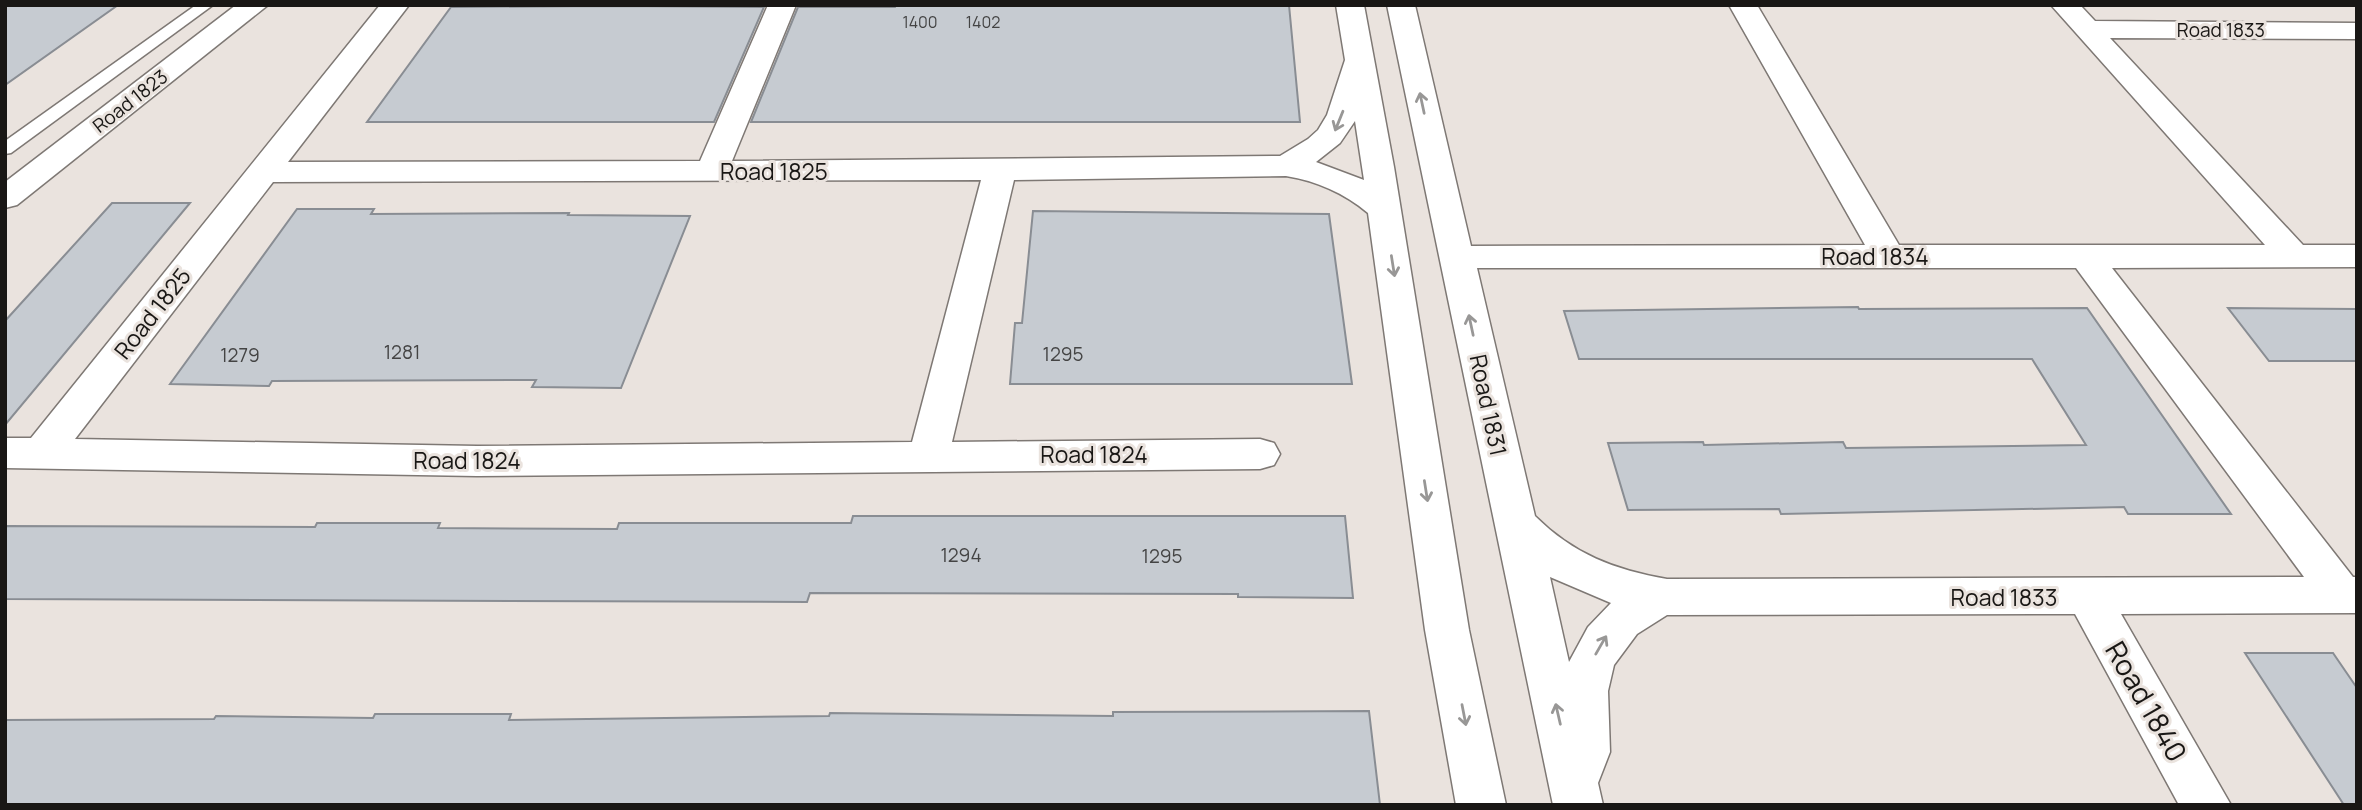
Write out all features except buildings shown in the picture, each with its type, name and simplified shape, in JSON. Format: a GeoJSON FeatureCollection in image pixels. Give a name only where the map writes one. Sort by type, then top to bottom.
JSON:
{"type":"FeatureCollection","features":[{"type":"Feature","properties":{"kind":"street","name":"Road 1823"},"geometry":{"type":"LineString","coordinates":[[5,198],[254,5]]}},
{"type":"Feature","properties":{"kind":"street","name":"Road 1825"},"geometry":{"type":"LineString","coordinates":[[23,454],[263,172],[395,5]]}},
{"type":"Feature","properties":{"kind":"street"},"geometry":{"type":"LineString","coordinates":[[712,171],[782,5]]}},
{"type":"Feature","properties":{"kind":"street"},"geometry":{"type":"LineString","coordinates":[[1350,5],[1384,209],[1447,631],[1481,805]]}},
{"type":"Feature","properties":{"kind":"street"},"geometry":{"type":"LineString","coordinates":[[1743,5],[1888,257]]}},
{"type":"Feature","properties":{"kind":"street"},"geometry":{"type":"LineString","coordinates":[[2065,5],[2294,257]]}},
{"type":"Feature","properties":{"kind":"street","name":"Road 1831"},"geometry":{"type":"LineString","coordinates":[[1409,16],[1456,257],[1576,792]]}},
{"type":"Feature","properties":{"kind":"street","name":"Road 1833"},"geometry":{"type":"LineString","coordinates":[[2086,29],[2357,31]]}},
{"type":"Feature","properties":{"kind":"street","name":"Road 1825"},"geometry":{"type":"LineString","coordinates":[[1286,166],[1325,144],[1338,129],[1359,55]]}},
{"type":"Feature","properties":{"kind":"street","name":"Road 1825"},"geometry":{"type":"LineString","coordinates":[[263,172],[1000,170],[1286,166],[1318,172],[1350,184],[1384,209]]}},
{"type":"Feature","properties":{"kind":"street"},"geometry":{"type":"LineString","coordinates":[[929,455],[1000,170]]}},
{"type":"Feature","properties":{"kind":"street","name":"Road 1834"},"geometry":{"type":"LineString","coordinates":[[1456,257],[2357,257]]}},
{"type":"Feature","properties":{"kind":"street","name":"Road 1833"},"geometry":{"type":"LineString","coordinates":[[2085,257],[2349,595]]}},
{"type":"Feature","properties":{"kind":"street","name":"Road 1824"},"geometry":{"type":"LineString","coordinates":[[23,454],[477,461],[1260,454]]}},
{"type":"Feature","properties":{"kind":"street","name":"Road 1833"},"geometry":{"type":"LineString","coordinates":[[1514,522],[1530,540],[1571,570],[1598,583],[1667,597],[2349,595]]}},
{"type":"Feature","properties":{"kind":"street","name":"Road 1833"},"geometry":{"type":"LineString","coordinates":[[1576,792],[1587,747],[1584,700],[1589,670],[1601,643],[1615,625],[1634,610],[1667,597]]}},
{"type":"Feature","properties":{"kind":"street","name":"Road 1840"},"geometry":{"type":"LineString","coordinates":[[2088,597],[2206,805]]}},
{"type":"Feature","properties":{"kind":"street"},"geometry":{"type":"LineString","coordinates":[[1451,805],[1472,759]]}},
{"type":"Feature","properties":{"kind":"lane"},"geometry":{"type":"LineString","coordinates":[[5,149],[206,5]]}}]}
